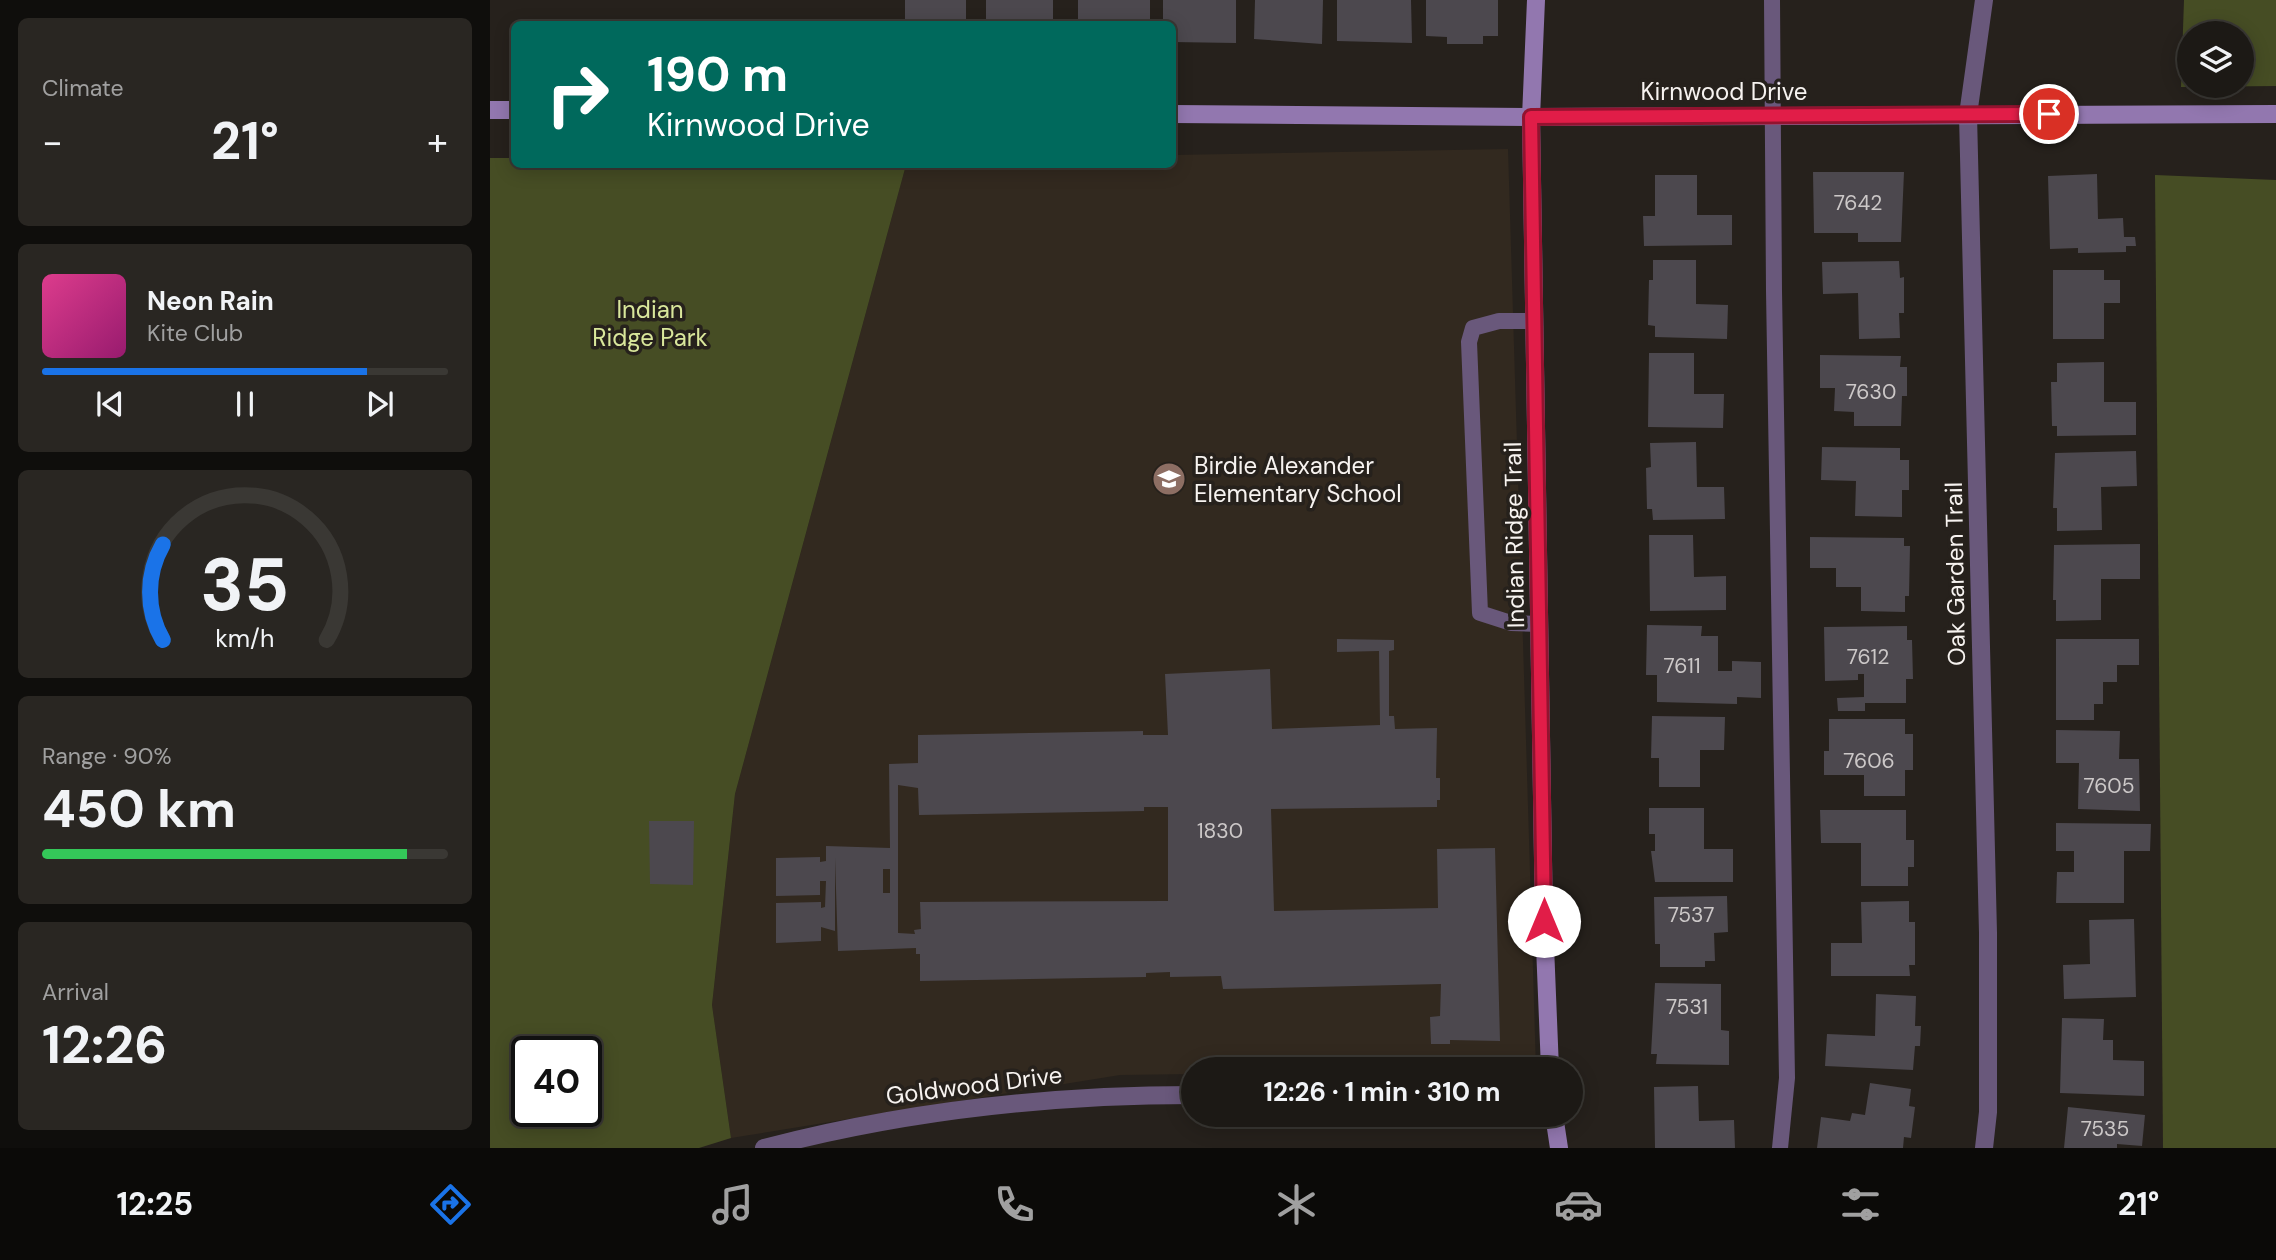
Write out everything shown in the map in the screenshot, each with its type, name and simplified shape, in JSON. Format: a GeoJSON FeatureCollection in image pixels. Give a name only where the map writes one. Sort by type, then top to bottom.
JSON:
{"type":"FeatureCollection","features":[{"type":"Feature","properties":{"kind":"street","name":"Indian Ridge Trail"},"geometry":{"type":"LineString","coordinates":[[1536,0],[1531,117],[1544,921],[1550,1057]]}},
{"type":"Feature","properties":{"kind":"street","name":"Oak Garden Trail"},"geometry":{"type":"LineString","coordinates":[[1984,0],[1968,115],[1988,933],[1988,1112],[1984,1148]]}},
{"type":"Feature","properties":{"kind":"street"},"geometry":{"type":"LineString","coordinates":[[490,110],[511,110]]}},
{"type":"Feature","properties":{"kind":"street","name":"Kirnwood Drive"},"geometry":{"type":"LineString","coordinates":[[1176,114],[1531,117],[2276,114]]}},
{"type":"Feature","properties":{"kind":"street","name":"Goldwood Drive"},"geometry":{"type":"LineString","coordinates":[[764,1148],[839,1128],[988,1105],[1098,1095],[1181,1095]]}},
{"type":"Feature","properties":{"kind":"street"},"geometry":{"type":"LineString","coordinates":[[1556,1127],[1559,1148]]}},
{"type":"Feature","properties":{"kind":"lane"},"geometry":{"type":"LineString","coordinates":[[1772,0],[1774,305],[1787,1078],[1780,1148]]}},
{"type":"Feature","properties":{"kind":"lane"},"geometry":{"type":"LineString","coordinates":[[1534,321],[1488,322],[1473,328],[1469,342],[1480,613],[1511,623],[1540,624]]}},
{"type":"Feature","properties":{"kind":"shaded area","name":"Birdie Alexander Elementary School"},"geometry":{"type":"Polygon","coordinates":[[[1508,149],[1536,1057],[1181,1057],[1181,1074],[1120,1075],[731,1138],[712,1005],[735,794],[905,168],[1176,168],[1176,155],[1508,149]]]}},
{"type":"Feature","properties":{"kind":"green space"},"geometry":{"type":"Polygon","coordinates":[[[2184,0],[2276,0],[2276,86],[2254,86],[2254,21],[2183,21],[2184,0]]]}},
{"type":"Feature","properties":{"kind":"green space","name":"Indian Ridge Park"},"geometry":{"type":"Polygon","coordinates":[[[490,158],[511,158],[511,168],[905,168],[735,794],[712,1005],[731,1138],[699,1148],[490,1148],[490,158]]]}},
{"type":"Feature","properties":{"kind":"green space"},"geometry":{"type":"Polygon","coordinates":[[[2155,175],[2276,180],[2276,1148],[2163,1148],[2155,175]]]}},
{"type":"Feature","properties":{"kind":"building"},"geometry":{"type":"Polygon","coordinates":[[[905,0],[966,0],[966,21],[905,21],[905,0]]]}},
{"type":"Feature","properties":{"kind":"building"},"geometry":{"type":"Polygon","coordinates":[[[986,0],[1053,0],[1053,21],[986,21],[986,0]]]}},
{"type":"Feature","properties":{"kind":"building"},"geometry":{"type":"Polygon","coordinates":[[[1078,0],[1150,0],[1150,21],[1078,21],[1078,0]]]}},
{"type":"Feature","properties":{"kind":"building"},"geometry":{"type":"Polygon","coordinates":[[[1163,0],[1236,0],[1236,43],[1176,42],[1176,21],[1163,21],[1163,0]]]}},
{"type":"Feature","properties":{"kind":"building"},"geometry":{"type":"Polygon","coordinates":[[[1255,0],[1323,0],[1322,44],[1254,39],[1255,0]]]}},
{"type":"Feature","properties":{"kind":"building"},"geometry":{"type":"Polygon","coordinates":[[[1337,0],[1411,0],[1412,43],[1337,41],[1337,0]]]}},
{"type":"Feature","properties":{"kind":"building"},"geometry":{"type":"Polygon","coordinates":[[[1426,0],[1498,0],[1498,36],[1483,36],[1483,44],[1447,44],[1447,37],[1426,36],[1426,0]]]}},
{"type":"Feature","properties":{"kind":"building"},"geometry":{"type":"Polygon","coordinates":[[[1813,172],[1904,172],[1901,242],[1858,242],[1858,233],[1814,233],[1813,172]]]}},
{"type":"Feature","properties":{"kind":"building"},"geometry":{"type":"Polygon","coordinates":[[[2097,174],[2098,219],[2123,218],[2124,237],[2135,237],[2136,246],[2126,246],[2126,252],[2078,253],[2078,248],[2050,249],[2048,176],[2097,174]]]}},
{"type":"Feature","properties":{"kind":"building"},"geometry":{"type":"Polygon","coordinates":[[[1655,175],[1697,175],[1697,215],[1732,215],[1732,245],[1644,246],[1643,216],[1655,216],[1655,175]]]}},
{"type":"Feature","properties":{"kind":"building"},"geometry":{"type":"Polygon","coordinates":[[[1653,260],[1696,260],[1696,304],[1728,305],[1727,339],[1655,337],[1655,326],[1648,325],[1649,280],[1653,280],[1653,260]]]}},
{"type":"Feature","properties":{"kind":"building"},"geometry":{"type":"Polygon","coordinates":[[[1899,261],[1900,278],[1904,277],[1904,313],[1899,313],[1900,338],[1859,339],[1858,293],[1823,294],[1822,262],[1899,261]]]}},
{"type":"Feature","properties":{"kind":"building"},"geometry":{"type":"Polygon","coordinates":[[[2053,270],[2104,270],[2104,280],[2120,280],[2120,303],[2104,303],[2104,339],[2053,339],[2053,270]]]}},
{"type":"Feature","properties":{"kind":"building"},"geometry":{"type":"Polygon","coordinates":[[[1649,353],[1694,353],[1694,394],[1724,394],[1723,428],[1648,427],[1649,353]]]}},
{"type":"Feature","properties":{"kind":"building"},"geometry":{"type":"Polygon","coordinates":[[[1820,355],[1901,356],[1900,367],[1907,367],[1907,396],[1902,396],[1901,426],[1854,426],[1854,412],[1834,411],[1835,388],[1820,388],[1820,355]]]}},
{"type":"Feature","properties":{"kind":"building"},"geometry":{"type":"Polygon","coordinates":[[[2104,362],[2104,402],[2136,402],[2136,435],[2057,436],[2057,426],[2052,426],[2051,382],[2057,382],[2057,363],[2104,362]]]}},
{"type":"Feature","properties":{"kind":"building"},"geometry":{"type":"Polygon","coordinates":[[[1696,442],[1697,487],[1724,487],[1725,519],[1653,520],[1652,509],[1647,509],[1646,468],[1651,467],[1650,443],[1696,442]]]}},
{"type":"Feature","properties":{"kind":"building"},"geometry":{"type":"Polygon","coordinates":[[[1822,447],[1900,448],[1900,460],[1909,460],[1909,490],[1902,490],[1902,517],[1855,516],[1856,481],[1821,480],[1822,447]]]}},
{"type":"Feature","properties":{"kind":"building"},"geometry":{"type":"Polygon","coordinates":[[[2136,451],[2137,486],[2101,487],[2102,530],[2057,531],[2057,508],[2053,508],[2055,453],[2136,451]]]}},
{"type":"Feature","properties":{"kind":"building"},"geometry":{"type":"Polygon","coordinates":[[[1649,535],[1693,535],[1694,577],[1726,576],[1726,610],[1650,611],[1649,535]]]}},
{"type":"Feature","properties":{"kind":"building"},"geometry":{"type":"Polygon","coordinates":[[[1810,537],[1904,538],[1904,546],[1910,546],[1909,596],[1905,596],[1905,612],[1861,611],[1861,587],[1836,587],[1836,568],[1810,568],[1810,537]]]}},
{"type":"Feature","properties":{"kind":"building"},"geometry":{"type":"Polygon","coordinates":[[[2140,544],[2140,579],[2101,579],[2101,620],[2056,621],[2056,600],[2053,600],[2054,545],[2140,544]]]}},
{"type":"Feature","properties":{"kind":"building"},"geometry":{"type":"Polygon","coordinates":[[[1647,625],[1702,626],[1701,636],[1718,636],[1718,671],[1732,671],[1732,661],[1761,662],[1761,698],[1737,697],[1737,704],[1657,702],[1657,675],[1646,675],[1647,625]]]}},
{"type":"Feature","properties":{"kind":"building"},"geometry":{"type":"Polygon","coordinates":[[[1907,626],[1907,640],[1912,640],[1913,679],[1906,679],[1906,703],[1865,703],[1865,711],[1838,711],[1837,698],[1864,697],[1864,674],[1858,674],[1858,680],[1825,681],[1824,627],[1907,626]]]}},
{"type":"Feature","properties":{"kind":"building"},"geometry":{"type":"Polygon","coordinates":[[[1337,639],[1394,640],[1394,650],[1389,651],[1389,716],[1394,716],[1395,729],[1437,728],[1436,778],[1440,778],[1440,800],[1437,800],[1437,807],[1271,809],[1274,911],[1438,908],[1437,849],[1495,848],[1500,1041],[1450,1040],[1450,1044],[1431,1044],[1430,1017],[1440,1016],[1441,984],[1223,989],[1221,976],[1170,977],[1170,972],[1146,973],[1146,977],[920,981],[920,954],[916,954],[916,948],[838,951],[835,858],[835,931],[821,927],[821,941],[776,943],[776,903],[821,902],[821,908],[825,907],[826,881],[820,881],[820,895],[776,896],[776,858],[820,857],[820,862],[826,861],[826,846],[890,848],[889,764],[918,763],[918,735],[1143,731],[1143,735],[1168,735],[1165,674],[1270,669],[1272,729],[1380,725],[1379,651],[1337,652],[1337,639]],[[898,785],[898,933],[915,934],[914,930],[921,929],[920,902],[1168,901],[1168,807],[1144,807],[1144,811],[919,815],[918,788],[898,785]],[[883,869],[883,893],[890,893],[890,869],[883,869]]]}},
{"type":"Feature","properties":{"kind":"building"},"geometry":{"type":"Polygon","coordinates":[[[2056,639],[2139,639],[2139,665],[2117,665],[2117,682],[2103,682],[2103,704],[2094,704],[2094,720],[2056,720],[2056,639]]]}},
{"type":"Feature","properties":{"kind":"building"},"geometry":{"type":"Polygon","coordinates":[[[1652,716],[1725,717],[1724,750],[1700,750],[1700,787],[1659,787],[1659,758],[1651,758],[1652,716]]]}},
{"type":"Feature","properties":{"kind":"building"},"geometry":{"type":"Polygon","coordinates":[[[1829,719],[1905,719],[1905,734],[1913,734],[1913,770],[1905,770],[1905,796],[1864,796],[1864,775],[1824,775],[1824,751],[1829,751],[1829,719]]]}},
{"type":"Feature","properties":{"kind":"building"},"geometry":{"type":"Polygon","coordinates":[[[2056,730],[2120,731],[2119,759],[2139,759],[2140,811],[2078,809],[2079,763],[2056,763],[2056,730]]]}},
{"type":"Feature","properties":{"kind":"building"},"geometry":{"type":"Polygon","coordinates":[[[1649,808],[1704,808],[1704,849],[1733,849],[1733,882],[1655,882],[1651,851],[1655,851],[1655,834],[1649,834],[1649,808]]]}},
{"type":"Feature","properties":{"kind":"building"},"geometry":{"type":"Polygon","coordinates":[[[1820,810],[1906,810],[1906,840],[1914,840],[1914,867],[1908,867],[1908,886],[1861,886],[1861,843],[1821,843],[1820,810]]]}},
{"type":"Feature","properties":{"kind":"building"},"geometry":{"type":"Polygon","coordinates":[[[649,821],[694,821],[693,885],[650,884],[649,821]]]}},
{"type":"Feature","properties":{"kind":"building"},"geometry":{"type":"Polygon","coordinates":[[[2056,823],[2151,824],[2150,851],[2124,851],[2124,903],[2056,903],[2057,872],[2074,872],[2074,851],[2056,851],[2056,823]]]}},
{"type":"Feature","properties":{"kind":"building"},"geometry":{"type":"Polygon","coordinates":[[[1727,896],[1728,932],[1714,933],[1715,961],[1705,961],[1705,967],[1660,967],[1660,944],[1655,944],[1654,897],[1727,896]]]}},
{"type":"Feature","properties":{"kind":"building"},"geometry":{"type":"Polygon","coordinates":[[[1909,901],[1909,922],[1915,922],[1915,965],[1909,965],[1910,976],[1831,976],[1831,943],[1862,943],[1861,902],[1909,901]]]}},
{"type":"Feature","properties":{"kind":"building"},"geometry":{"type":"Polygon","coordinates":[[[2134,919],[2136,997],[2064,999],[2063,965],[2090,964],[2089,920],[2134,919]]]}},
{"type":"Feature","properties":{"kind":"building"},"geometry":{"type":"Polygon","coordinates":[[[1655,983],[1721,984],[1721,1030],[1729,1031],[1729,1065],[1656,1064],[1657,1054],[1651,1054],[1655,983]]]}},
{"type":"Feature","properties":{"kind":"building"},"geometry":{"type":"Polygon","coordinates":[[[1876,994],[1916,996],[1915,1026],[1921,1026],[1920,1046],[1915,1046],[1913,1070],[1825,1066],[1827,1034],[1875,1036],[1876,994]]]}},
{"type":"Feature","properties":{"kind":"building"},"geometry":{"type":"Polygon","coordinates":[[[2062,1018],[2104,1019],[2103,1040],[2113,1040],[2113,1060],[2144,1061],[2144,1096],[2060,1093],[2062,1018]]]}},
{"type":"Feature","properties":{"kind":"building"},"geometry":{"type":"Polygon","coordinates":[[[1870,1083],[1911,1089],[1909,1106],[1915,1107],[1911,1138],[1904,1137],[1903,1148],[1817,1148],[1821,1117],[1850,1121],[1852,1113],[1865,1115],[1870,1083]]]}},
{"type":"Feature","properties":{"kind":"building"},"geometry":{"type":"Polygon","coordinates":[[[1698,1086],[1699,1121],[1734,1120],[1735,1148],[1655,1148],[1654,1087],[1698,1086]]]}},
{"type":"Feature","properties":{"kind":"building"},"geometry":{"type":"Polygon","coordinates":[[[2068,1107],[2145,1115],[2142,1146],[2117,1144],[2117,1148],[2064,1148],[2068,1107]]]}},
{"type":"Feature","properties":{"kind":"place","name":"Birdie Alexander Elementary School"},"geometry":{"type":"Point","coordinates":[1169,479]}},
{"type":"Feature","properties":{"kind":"route"},"geometry":{"type":"LineString","coordinates":[[1544,921],[1544,782],[1531,117],[2049,114]]}}]}
